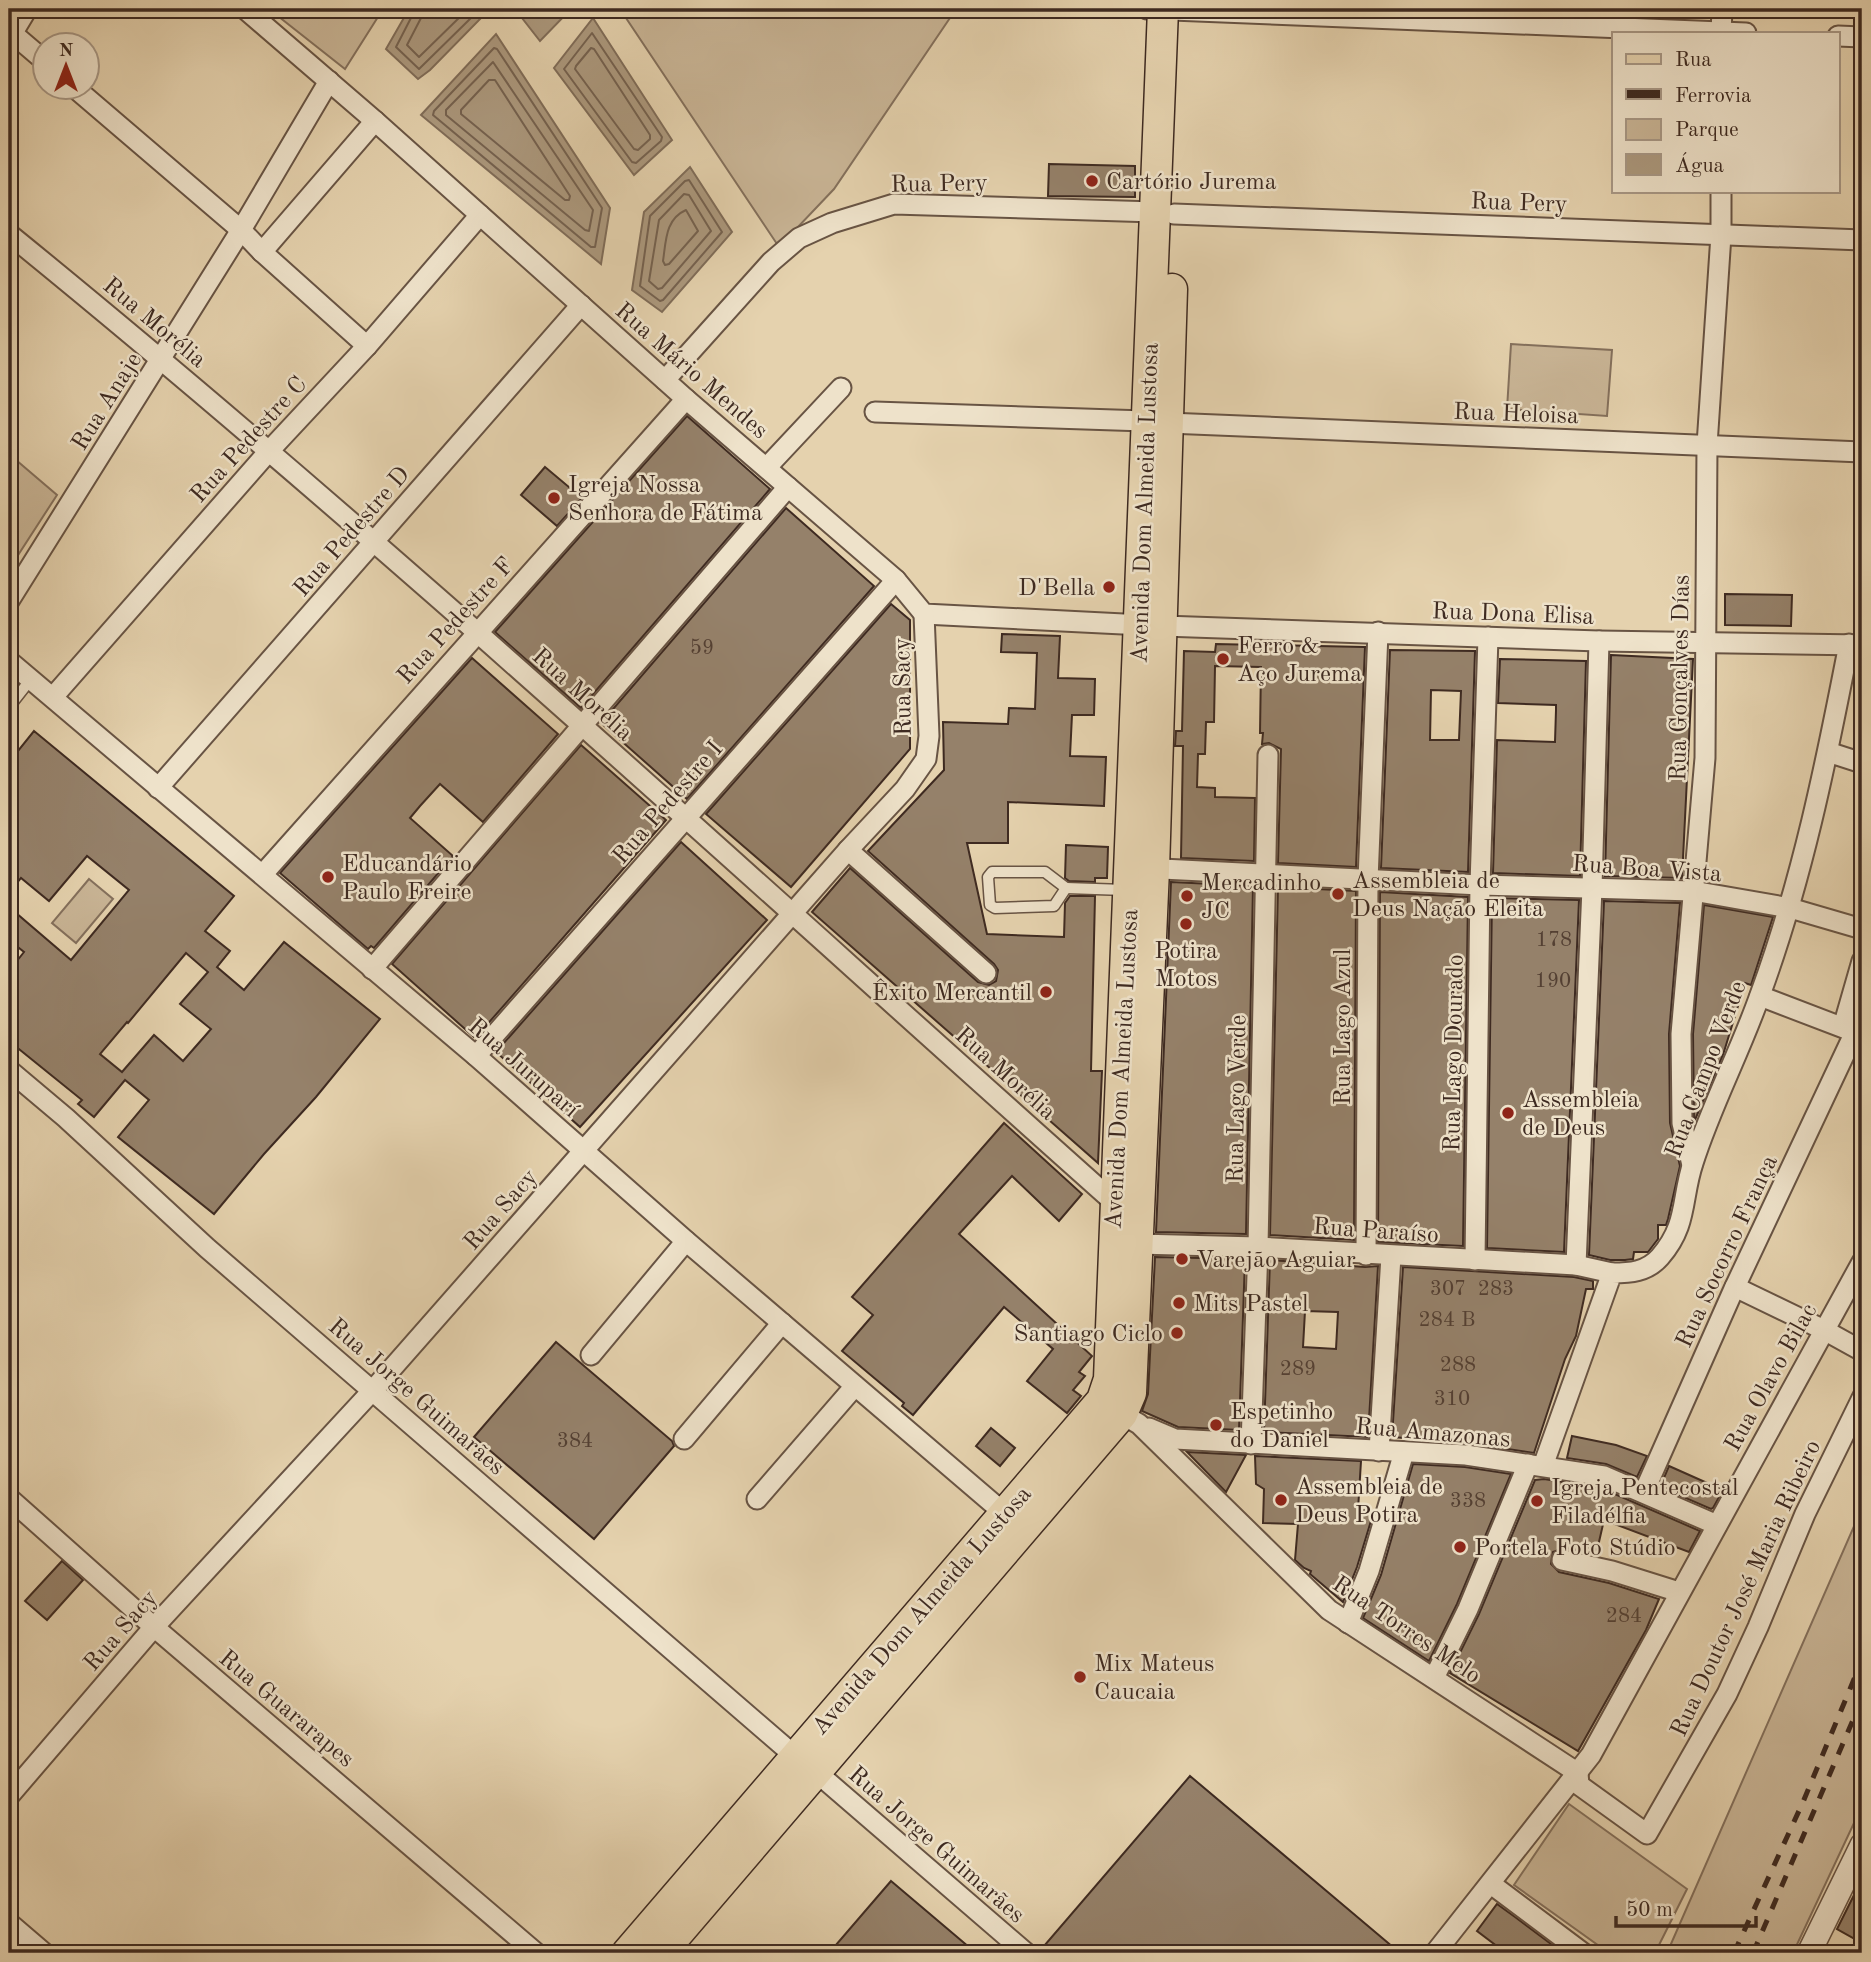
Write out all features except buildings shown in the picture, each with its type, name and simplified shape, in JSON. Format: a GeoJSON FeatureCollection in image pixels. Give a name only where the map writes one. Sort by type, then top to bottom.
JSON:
{"type":"FeatureCollection","features":[{"type":"Feature","properties":{"kind":"main road","name":"Avenida Dom Almeida Lustosa"},"geometry":{"type":"LineString","coordinates":[[1163,9],[1165,213]]}},
{"type":"Feature","properties":{"kind":"main road","name":"Avenida Dom Almeida Lustosa"},"geometry":{"type":"LineString","coordinates":[[626,1953],[757,1820],[806,1764],[1130,1419],[1137,1244],[1130,1152],[1138,876],[1151,625],[1165,213],[1180,9]]}},
{"type":"Feature","properties":{"kind":"main road","name":"Avenida Dom Almeida Lustosa"},"geometry":{"type":"LineString","coordinates":[[806,1764],[1004,1513],[1102,1399],[1108,1379],[1115,1203],[1130,1152]]}},
{"type":"Feature","properties":{"kind":"main road","name":"Avenida Dom Almeida Lustosa"},"geometry":{"type":"LineString","coordinates":[[661,1953],[757,1820]]}},
{"type":"Feature","properties":{"kind":"street"},"geometry":{"type":"LineString","coordinates":[[27,9],[10,36],[32,52]]}},
{"type":"Feature","properties":{"kind":"street","name":"Rua Mário Mendes"},"geometry":{"type":"LineString","coordinates":[[245,9],[375,121],[686,399],[896,580],[924,614]]}},
{"type":"Feature","properties":{"kind":"street"},"geometry":{"type":"LineString","coordinates":[[1147,9],[1698,32]]}},
{"type":"Feature","properties":{"kind":"street"},"geometry":{"type":"LineString","coordinates":[[1721,32],[1722,9]]}},
{"type":"Feature","properties":{"kind":"street"},"geometry":{"type":"LineString","coordinates":[[1840,36],[1862,37]]}},
{"type":"Feature","properties":{"kind":"street","name":"Rua Anaje"},"geometry":{"type":"LineString","coordinates":[[9,601],[162,359],[329,81]]}},
{"type":"Feature","properties":{"kind":"street"},"geometry":{"type":"LineString","coordinates":[[91,102],[241,230],[262,253],[367,346]]}},
{"type":"Feature","properties":{"kind":"street"},"geometry":{"type":"LineString","coordinates":[[262,253],[375,121]]}},
{"type":"Feature","properties":{"kind":"street","name":"Rua Gonçalves Días"},"geometry":{"type":"LineString","coordinates":[[1692,1165],[1682,1123],[1681,1034],[1705,758],[1707,445],[1721,235],[1721,192]]}},
{"type":"Feature","properties":{"kind":"street","name":"Rua Pery"},"geometry":{"type":"LineString","coordinates":[[665,380],[771,262],[799,239],[832,223],[894,204],[1862,240]]}},
{"type":"Feature","properties":{"kind":"street","name":"Rua Pedestre C"},"geometry":{"type":"LineString","coordinates":[[52,697],[269,451],[367,346],[480,215]]}},
{"type":"Feature","properties":{"kind":"street","name":"Rua Morélia"},"geometry":{"type":"LineString","coordinates":[[9,234],[162,359],[374,542],[1115,1203]]}},
{"type":"Feature","properties":{"kind":"street","name":"Rua Pedestre D"},"geometry":{"type":"LineString","coordinates":[[158,788],[580,305]]}},
{"type":"Feature","properties":{"kind":"street"},"geometry":{"type":"LineString","coordinates":[[767,467],[841,388]]}},
{"type":"Feature","properties":{"kind":"street","name":"Rua Pedestre F"},"geometry":{"type":"LineString","coordinates":[[263,874],[686,399]]}},
{"type":"Feature","properties":{"kind":"street","name":"Rua Heloisa"},"geometry":{"type":"LineString","coordinates":[[875,412],[1862,452]]}},
{"type":"Feature","properties":{"kind":"street"},"geometry":{"type":"LineString","coordinates":[[372,969],[788,486]]}},
{"type":"Feature","properties":{"kind":"street","name":"Rua Pedestre I"},"geometry":{"type":"LineString","coordinates":[[476,1056],[896,580]]}},
{"type":"Feature","properties":{"kind":"street"},"geometry":{"type":"LineString","coordinates":[[924,614],[1151,625]]}},
{"type":"Feature","properties":{"kind":"street","name":"Rua Sacy"},"geometry":{"type":"LineString","coordinates":[[9,1796],[154,1627],[373,1390],[848,850],[905,789],[926,760],[929,736],[924,614]]}},
{"type":"Feature","properties":{"kind":"street","name":"Rua Dona Elisa"},"geometry":{"type":"LineString","coordinates":[[1151,625],[1599,641],[1856,645]]}},
{"type":"Feature","properties":{"kind":"street","name":"Rua Lago Azul"},"geometry":{"type":"LineString","coordinates":[[1366,1255],[1368,880],[1378,632]]}},
{"type":"Feature","properties":{"kind":"street","name":"Rua Lago Dourado"},"geometry":{"type":"LineString","coordinates":[[1475,1260],[1480,885],[1488,636]]}},
{"type":"Feature","properties":{"kind":"street"},"geometry":{"type":"LineString","coordinates":[[1576,1265],[1592,888],[1599,641]]}},
{"type":"Feature","properties":{"kind":"street","name":"Rua Campo Verde"},"geometry":{"type":"LineString","coordinates":[[1612,1273],[1630,1273],[1648,1268],[1660,1257],[1676,1233],[1684,1213],[1692,1165],[1760,996],[1790,908],[1856,645]]}},
{"type":"Feature","properties":{"kind":"street","name":"Rua Juruparí"},"geometry":{"type":"LineString","coordinates":[[9,661],[476,1056],[583,1152],[1004,1513]]}},
{"type":"Feature","properties":{"kind":"street"},"geometry":{"type":"LineString","coordinates":[[1828,752],[1862,763]]}},
{"type":"Feature","properties":{"kind":"street","name":"Rua Lago Verde"},"geometry":{"type":"LineString","coordinates":[[1251,1444],[1258,1247],[1268,755]]}},
{"type":"Feature","properties":{"kind":"street"},"geometry":{"type":"LineString","coordinates":[[848,850],[986,973]]}},
{"type":"Feature","properties":{"kind":"street","name":"Rua Boa Vista"},"geometry":{"type":"LineString","coordinates":[[1138,876],[1264,876],[1693,891],[1790,908],[1862,929]]}},
{"type":"Feature","properties":{"kind":"street","name":"Rua Socorro França"},"geometry":{"type":"LineString","coordinates":[[1644,1492],[1853,1031],[1862,961]]}},
{"type":"Feature","properties":{"kind":"street"},"geometry":{"type":"LineString","coordinates":[[1760,996],[1853,1031]]}},
{"type":"Feature","properties":{"kind":"street","name":"Rua Jorge Guimarães"},"geometry":{"type":"LineString","coordinates":[[9,1070],[66,1118],[207,1248],[1026,1953]]}},
{"type":"Feature","properties":{"kind":"street"},"geometry":{"type":"LineString","coordinates":[[592,1355],[686,1241]]}},
{"type":"Feature","properties":{"kind":"street","name":"Rua Paraíso"},"geometry":{"type":"LineString","coordinates":[[1137,1244],[1258,1247],[1576,1265],[1612,1273]]}},
{"type":"Feature","properties":{"kind":"street"},"geometry":{"type":"LineString","coordinates":[[1379,1451],[1391,1256]]}},
{"type":"Feature","properties":{"kind":"street","name":"Rua Olavo Bilac"},"geometry":{"type":"LineString","coordinates":[[1435,1953],[1591,1755],[1862,1262]]}},
{"type":"Feature","properties":{"kind":"street"},"geometry":{"type":"LineString","coordinates":[[1434,1678],[1536,1465],[1612,1273]]}},
{"type":"Feature","properties":{"kind":"street"},"geometry":{"type":"LineString","coordinates":[[1735,1287],[1824,1329],[1862,1351]]}},
{"type":"Feature","properties":{"kind":"street"},"geometry":{"type":"LineString","coordinates":[[684,1439],[782,1323]]}},
{"type":"Feature","properties":{"kind":"street"},"geometry":{"type":"LineString","coordinates":[[757,1499],[855,1386]]}},
{"type":"Feature","properties":{"kind":"street","name":"Rua Doutor José Maria Ribeiro"},"geometry":{"type":"LineString","coordinates":[[1647,1834],[1727,1694],[1805,1514],[1862,1398]]}},
{"type":"Feature","properties":{"kind":"street","name":"Rua Amazonas"},"geometry":{"type":"LineString","coordinates":[[1130,1419],[1175,1439],[1466,1455],[1604,1476],[1717,1525]]}},
{"type":"Feature","properties":{"kind":"street","name":"Rua Torres Melo"},"geometry":{"type":"LineString","coordinates":[[1130,1419],[1329,1610],[1578,1773],[1579,1785],[1647,1834]]}},
{"type":"Feature","properties":{"kind":"street"},"geometry":{"type":"LineString","coordinates":[[1348,1623],[1369,1571],[1404,1452]]}},
{"type":"Feature","properties":{"kind":"street","name":"Rua Guararapes"},"geometry":{"type":"LineString","coordinates":[[9,1498],[154,1627],[536,1953]]}},
{"type":"Feature","properties":{"kind":"street"},"geometry":{"type":"LineString","coordinates":[[1562,1560],[1612,1571],[1679,1592]]}},
{"type":"Feature","properties":{"kind":"street"},"geometry":{"type":"LineString","coordinates":[[1818,1950],[1862,1845]]}},
{"type":"Feature","properties":{"kind":"street"},"geometry":{"type":"LineString","coordinates":[[1491,1884],[1583,1953]]}},
{"type":"Feature","properties":{"kind":"street"},"geometry":{"type":"LineString","coordinates":[[9,1923],[44,1953]]}},
{"type":"Feature","properties":{"kind":"lane"},"geometry":{"type":"LineString","coordinates":[[9,707],[31,680]]}},
{"type":"Feature","properties":{"kind":"lane"},"geometry":{"type":"LineString","coordinates":[[1066,888],[1054,906],[995,908],[990,905],[988,877],[992,872],[1045,872],[1066,888],[1138,876]]}},
{"type":"Feature","properties":{"kind":"green space"},"geometry":{"type":"Polygon","coordinates":[[[269,9],[383,9],[345,69],[269,9]]]}},
{"type":"Feature","properties":{"kind":"green space"},"geometry":{"type":"Polygon","coordinates":[[[620,9],[956,9],[834,189],[779,247],[620,9]]]}},
{"type":"Feature","properties":{"kind":"green space"},"geometry":{"type":"Polygon","coordinates":[[[1511,344],[1612,350],[1607,416],[1507,409],[1511,344]]]}},
{"type":"Feature","properties":{"kind":"green space"},"geometry":{"type":"Polygon","coordinates":[[[9,454],[57,495],[9,569],[9,454]]]}},
{"type":"Feature","properties":{"kind":"green space"},"geometry":{"type":"Polygon","coordinates":[[[89,879],[113,899],[76,943],[52,923],[89,879]]]}},
{"type":"Feature","properties":{"kind":"green space"},"geometry":{"type":"Polygon","coordinates":[[[1862,1508],[1862,1806],[1793,1953],[1667,1953],[1862,1508]]]}},
{"type":"Feature","properties":{"kind":"green space"},"geometry":{"type":"Polygon","coordinates":[[[1569,1804],[1687,1889],[1655,1953],[1609,1953],[1514,1885],[1569,1804]]]}},
{"type":"Feature","properties":{"kind":"water"},"geometry":{"type":"Polygon","coordinates":[[[409,9],[479,9],[484,15],[418,79],[386,49],[409,9]]]}},
{"type":"Feature","properties":{"kind":"water"},"geometry":{"type":"Polygon","coordinates":[[[515,9],[571,9],[540,41],[515,9]]]}},
{"type":"Feature","properties":{"kind":"water"},"geometry":{"type":"Polygon","coordinates":[[[593,18],[672,140],[634,175],[554,68],[593,18]]]}},
{"type":"Feature","properties":{"kind":"water"},"geometry":{"type":"Polygon","coordinates":[[[496,34],[610,208],[601,264],[421,115],[496,34]]]}},
{"type":"Feature","properties":{"kind":"water"},"geometry":{"type":"Polygon","coordinates":[[[690,167],[732,232],[662,312],[632,290],[644,212],[690,167]]]}},
{"type":"Feature","properties":{"kind":"railway"},"geometry":{"type":"LineString","coordinates":[[1734,1953],[1803,1802],[1862,1660]]}},
{"type":"Feature","properties":{"kind":"railway"},"geometry":{"type":"LineString","coordinates":[[1753,1953],[1862,1699]]}},
{"type":"Feature","properties":{"kind":"place","name":"Cartório Jurema"},"geometry":{"type":"Point","coordinates":[1092,181]}},
{"type":"Feature","properties":{"kind":"place","name":"Igreja Nossa Senhora de Fátima"},"geometry":{"type":"Point","coordinates":[554,498]}},
{"type":"Feature","properties":{"kind":"place","name":"D'Bella"},"geometry":{"type":"Point","coordinates":[1109,587]}},
{"type":"Feature","properties":{"kind":"place","name":"Ferro & Aço Jurema"},"geometry":{"type":"Point","coordinates":[1223,659]}},
{"type":"Feature","properties":{"kind":"place","name":"Educandário Paulo Freire"},"geometry":{"type":"Point","coordinates":[328,877]}},
{"type":"Feature","properties":{"kind":"place","name":"Assembleia de Deus Nação Eleita"},"geometry":{"type":"Point","coordinates":[1338,894]}},
{"type":"Feature","properties":{"kind":"place","name":"Mercadinho JC"},"geometry":{"type":"Point","coordinates":[1187,896]}},
{"type":"Feature","properties":{"kind":"place","name":"Potira Motos"},"geometry":{"type":"Point","coordinates":[1186,924]}},
{"type":"Feature","properties":{"kind":"place","name":"Êxito Mercantil"},"geometry":{"type":"Point","coordinates":[1046,992]}},
{"type":"Feature","properties":{"kind":"place","name":"Assembleia de Deus"},"geometry":{"type":"Point","coordinates":[1508,1113]}},
{"type":"Feature","properties":{"kind":"place","name":"Varejão Aguiar"},"geometry":{"type":"Point","coordinates":[1182,1259]}},
{"type":"Feature","properties":{"kind":"place","name":"Mits Pastel"},"geometry":{"type":"Point","coordinates":[1179,1303]}},
{"type":"Feature","properties":{"kind":"place","name":"Santiago Ciclo"},"geometry":{"type":"Point","coordinates":[1177,1333]}},
{"type":"Feature","properties":{"kind":"place","name":"Espetinho do Daniel"},"geometry":{"type":"Point","coordinates":[1216,1425]}},
{"type":"Feature","properties":{"kind":"place","name":"Assembleia de Deus Potira"},"geometry":{"type":"Point","coordinates":[1281,1500]}},
{"type":"Feature","properties":{"kind":"place","name":"Igreja Pentecostal Filadélfia"},"geometry":{"type":"Point","coordinates":[1537,1501]}},
{"type":"Feature","properties":{"kind":"place","name":"Portela Foto Stúdio"},"geometry":{"type":"Point","coordinates":[1460,1547]}},
{"type":"Feature","properties":{"kind":"place","name":"Mix Mateus Caucaia"},"geometry":{"type":"Point","coordinates":[1080,1677]}}]}
